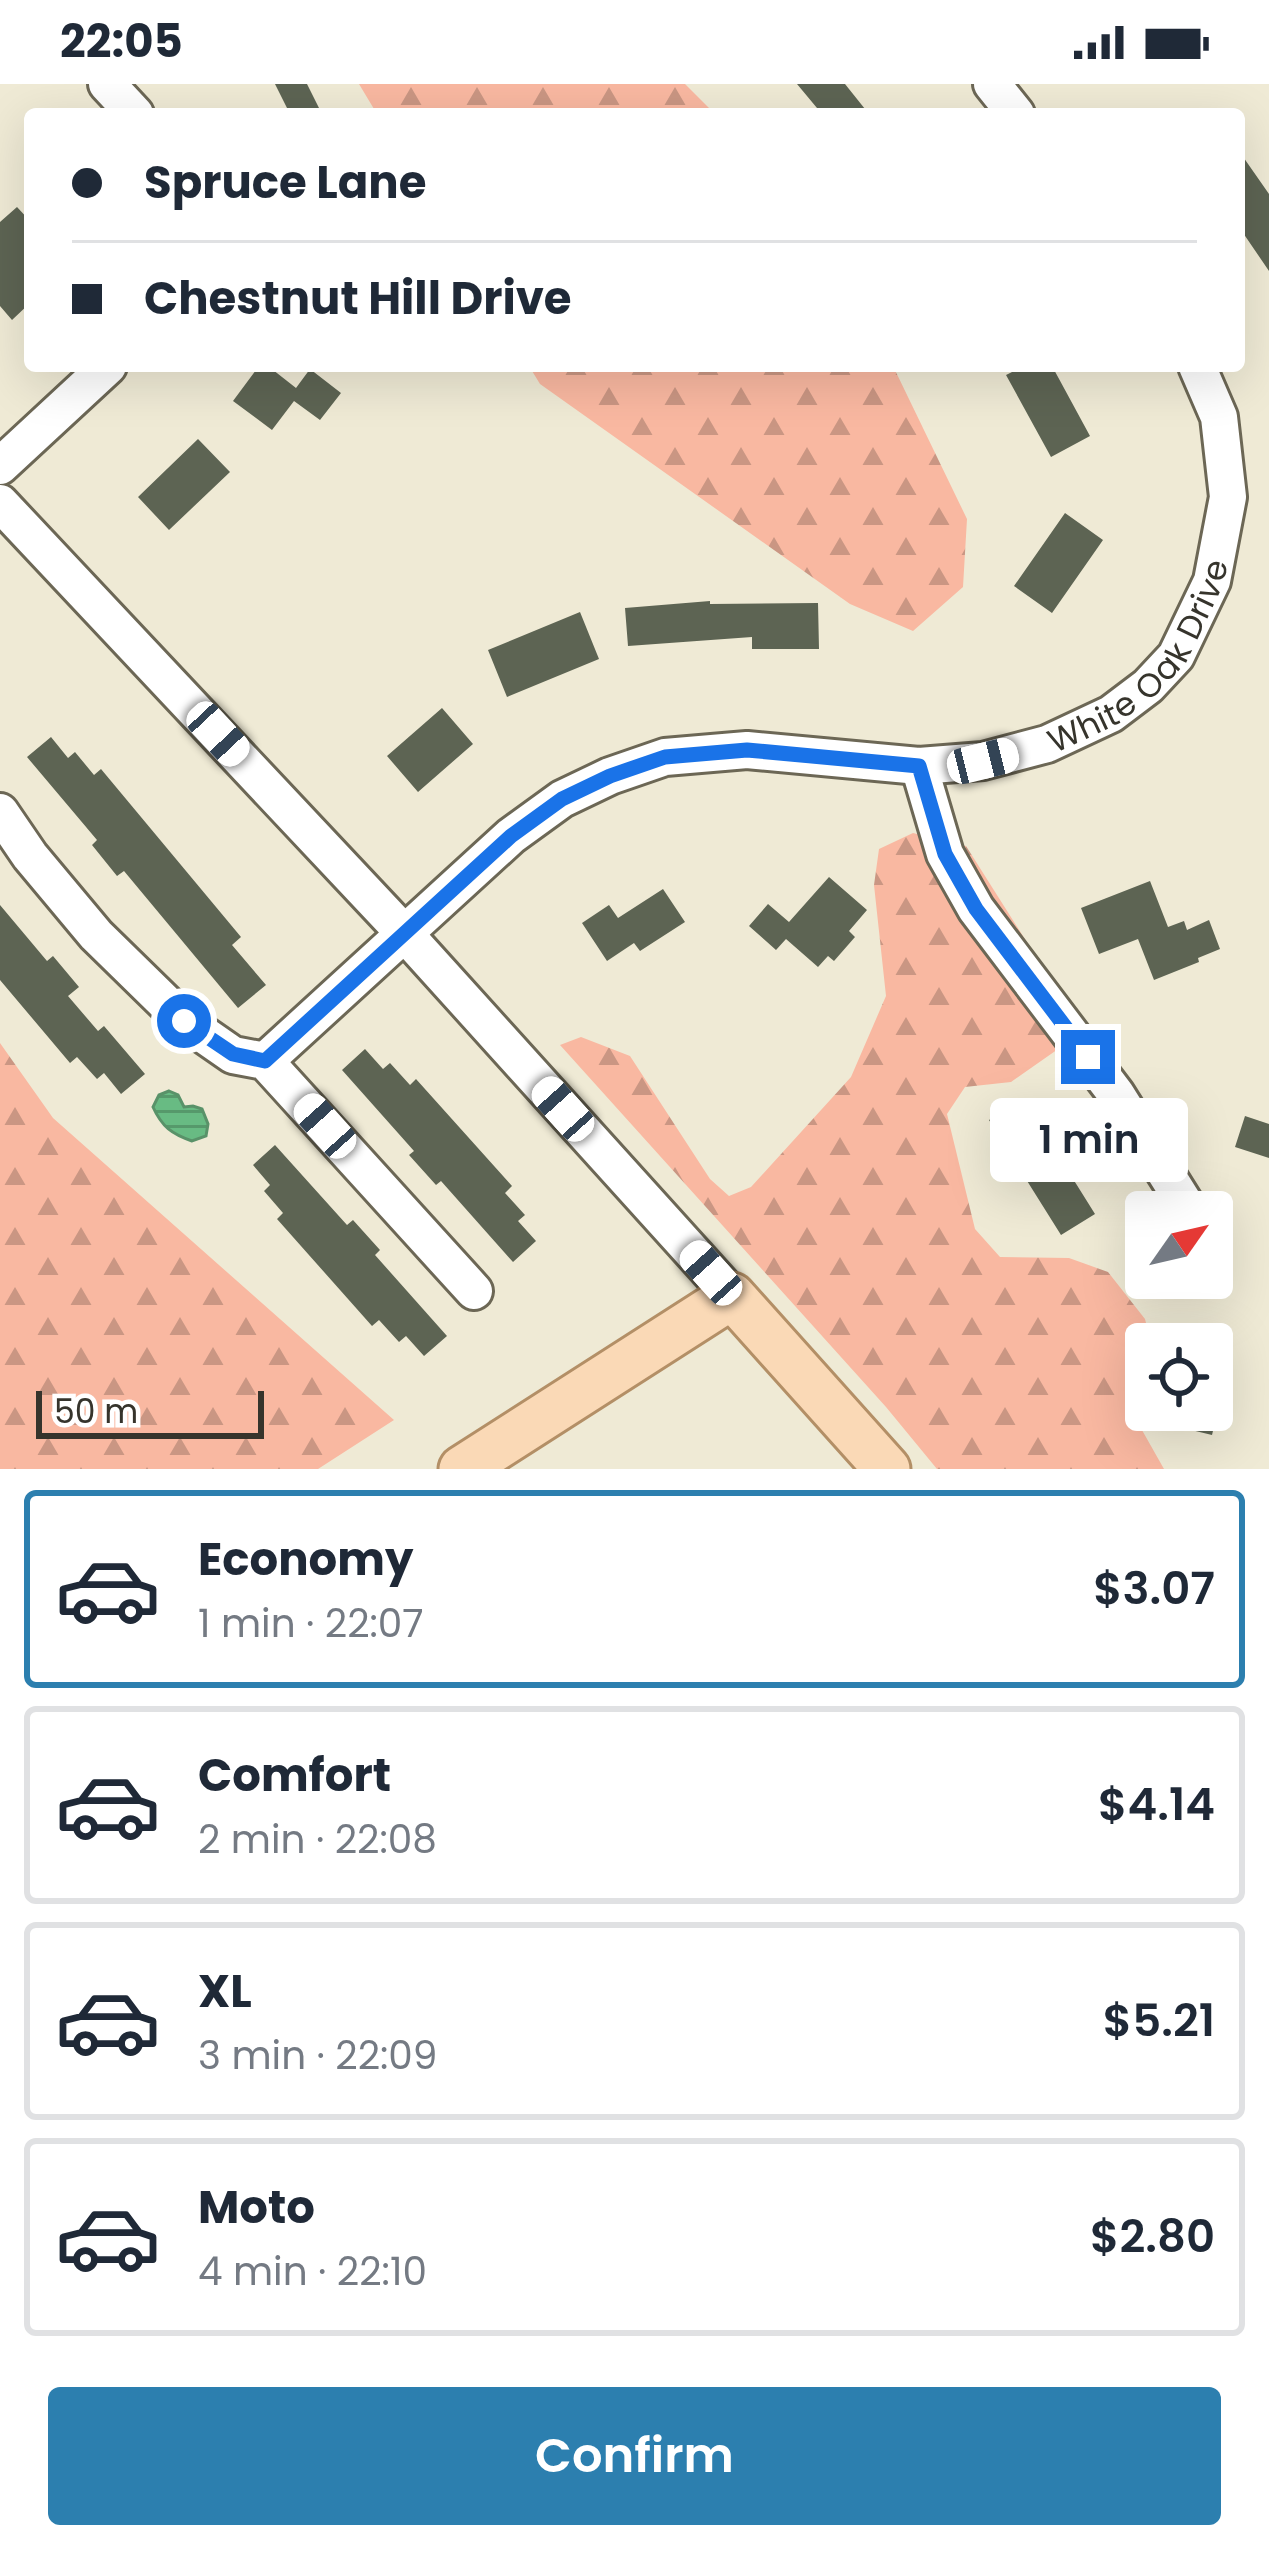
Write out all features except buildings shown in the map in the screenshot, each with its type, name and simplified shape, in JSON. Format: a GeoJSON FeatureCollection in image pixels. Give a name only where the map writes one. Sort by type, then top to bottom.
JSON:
{"type":"FeatureCollection","features":[{"type":"Feature","properties":{"kind":"main road"},"geometry":{"type":"LineString","coordinates":[[462,1469],[732,1296],[887,1469]]}},
{"type":"Feature","properties":{"kind":"street"},"geometry":{"type":"LineString","coordinates":[[107,84],[129,108]]}},
{"type":"Feature","properties":{"kind":"street"},"geometry":{"type":"LineString","coordinates":[[992,84],[1011,108]]}},
{"type":"Feature","properties":{"kind":"street"},"geometry":{"type":"LineString","coordinates":[[0,466],[102,372]]}},
{"type":"Feature","properties":{"kind":"street","name":"White Oak Drive"},"geometry":{"type":"LineString","coordinates":[[265,1061],[511,836],[562,799],[610,776],[665,757],[747,750],[919,766],[983,761],[1047,744],[1112,714],[1176,656],[1212,581],[1228,497],[1219,417],[1199,372]]}},
{"type":"Feature","properties":{"kind":"street"},"geometry":{"type":"LineString","coordinates":[[0,503],[404,933],[732,1296]]}},
{"type":"Feature","properties":{"kind":"street"},"geometry":{"type":"LineString","coordinates":[[919,766],[945,854],[976,909],[1116,1094],[1177,1191]]}},
{"type":"Feature","properties":{"kind":"street"},"geometry":{"type":"LineString","coordinates":[[0,812],[96,935],[184,1021],[233,1054],[265,1061],[474,1291]]}},
{"type":"Feature","properties":{"kind":"green space"},"geometry":{"type":"Polygon","coordinates":[[[359,84],[685,84],[709,108],[373,108],[359,84]]]}},
{"type":"Feature","properties":{"kind":"green space"},"geometry":{"type":"Polygon","coordinates":[[[533,372],[896,372],[967,519],[963,587],[913,631],[850,604],[540,384],[533,372]]]}},
{"type":"Feature","properties":{"kind":"green space"},"geometry":{"type":"Polygon","coordinates":[[[913,833],[966,846],[1064,1001],[1061,1047],[1011,1082],[965,1087],[947,1114],[975,1229],[1000,1257],[1069,1258],[1108,1272],[1145,1319],[1146,1323],[1125,1323],[1125,1431],[1143,1431],[1164,1469],[937,1469],[560,1045],[581,1037],[630,1056],[710,1179],[729,1196],[751,1187],[851,1077],[886,996],[874,885],[879,849],[913,833]]]}},
{"type":"Feature","properties":{"kind":"green space"},"geometry":{"type":"Polygon","coordinates":[[[0,1043],[53,1118],[394,1420],[318,1469],[0,1469],[0,1043]]]}},
{"type":"Feature","properties":{"kind":"shaded area"},"geometry":{"type":"Polygon","coordinates":[[[169,1091],[178,1095],[184,1107],[202,1109],[208,1124],[206,1136],[192,1141],[164,1125],[153,1107],[159,1095],[169,1091]]]}},
{"type":"Feature","properties":{"kind":"route"},"geometry":{"type":"LineString","coordinates":[[184,1021],[233,1054],[265,1061],[511,836],[562,799],[665,757],[747,750],[919,766],[945,854],[976,909],[1088,1057]]}}]}
